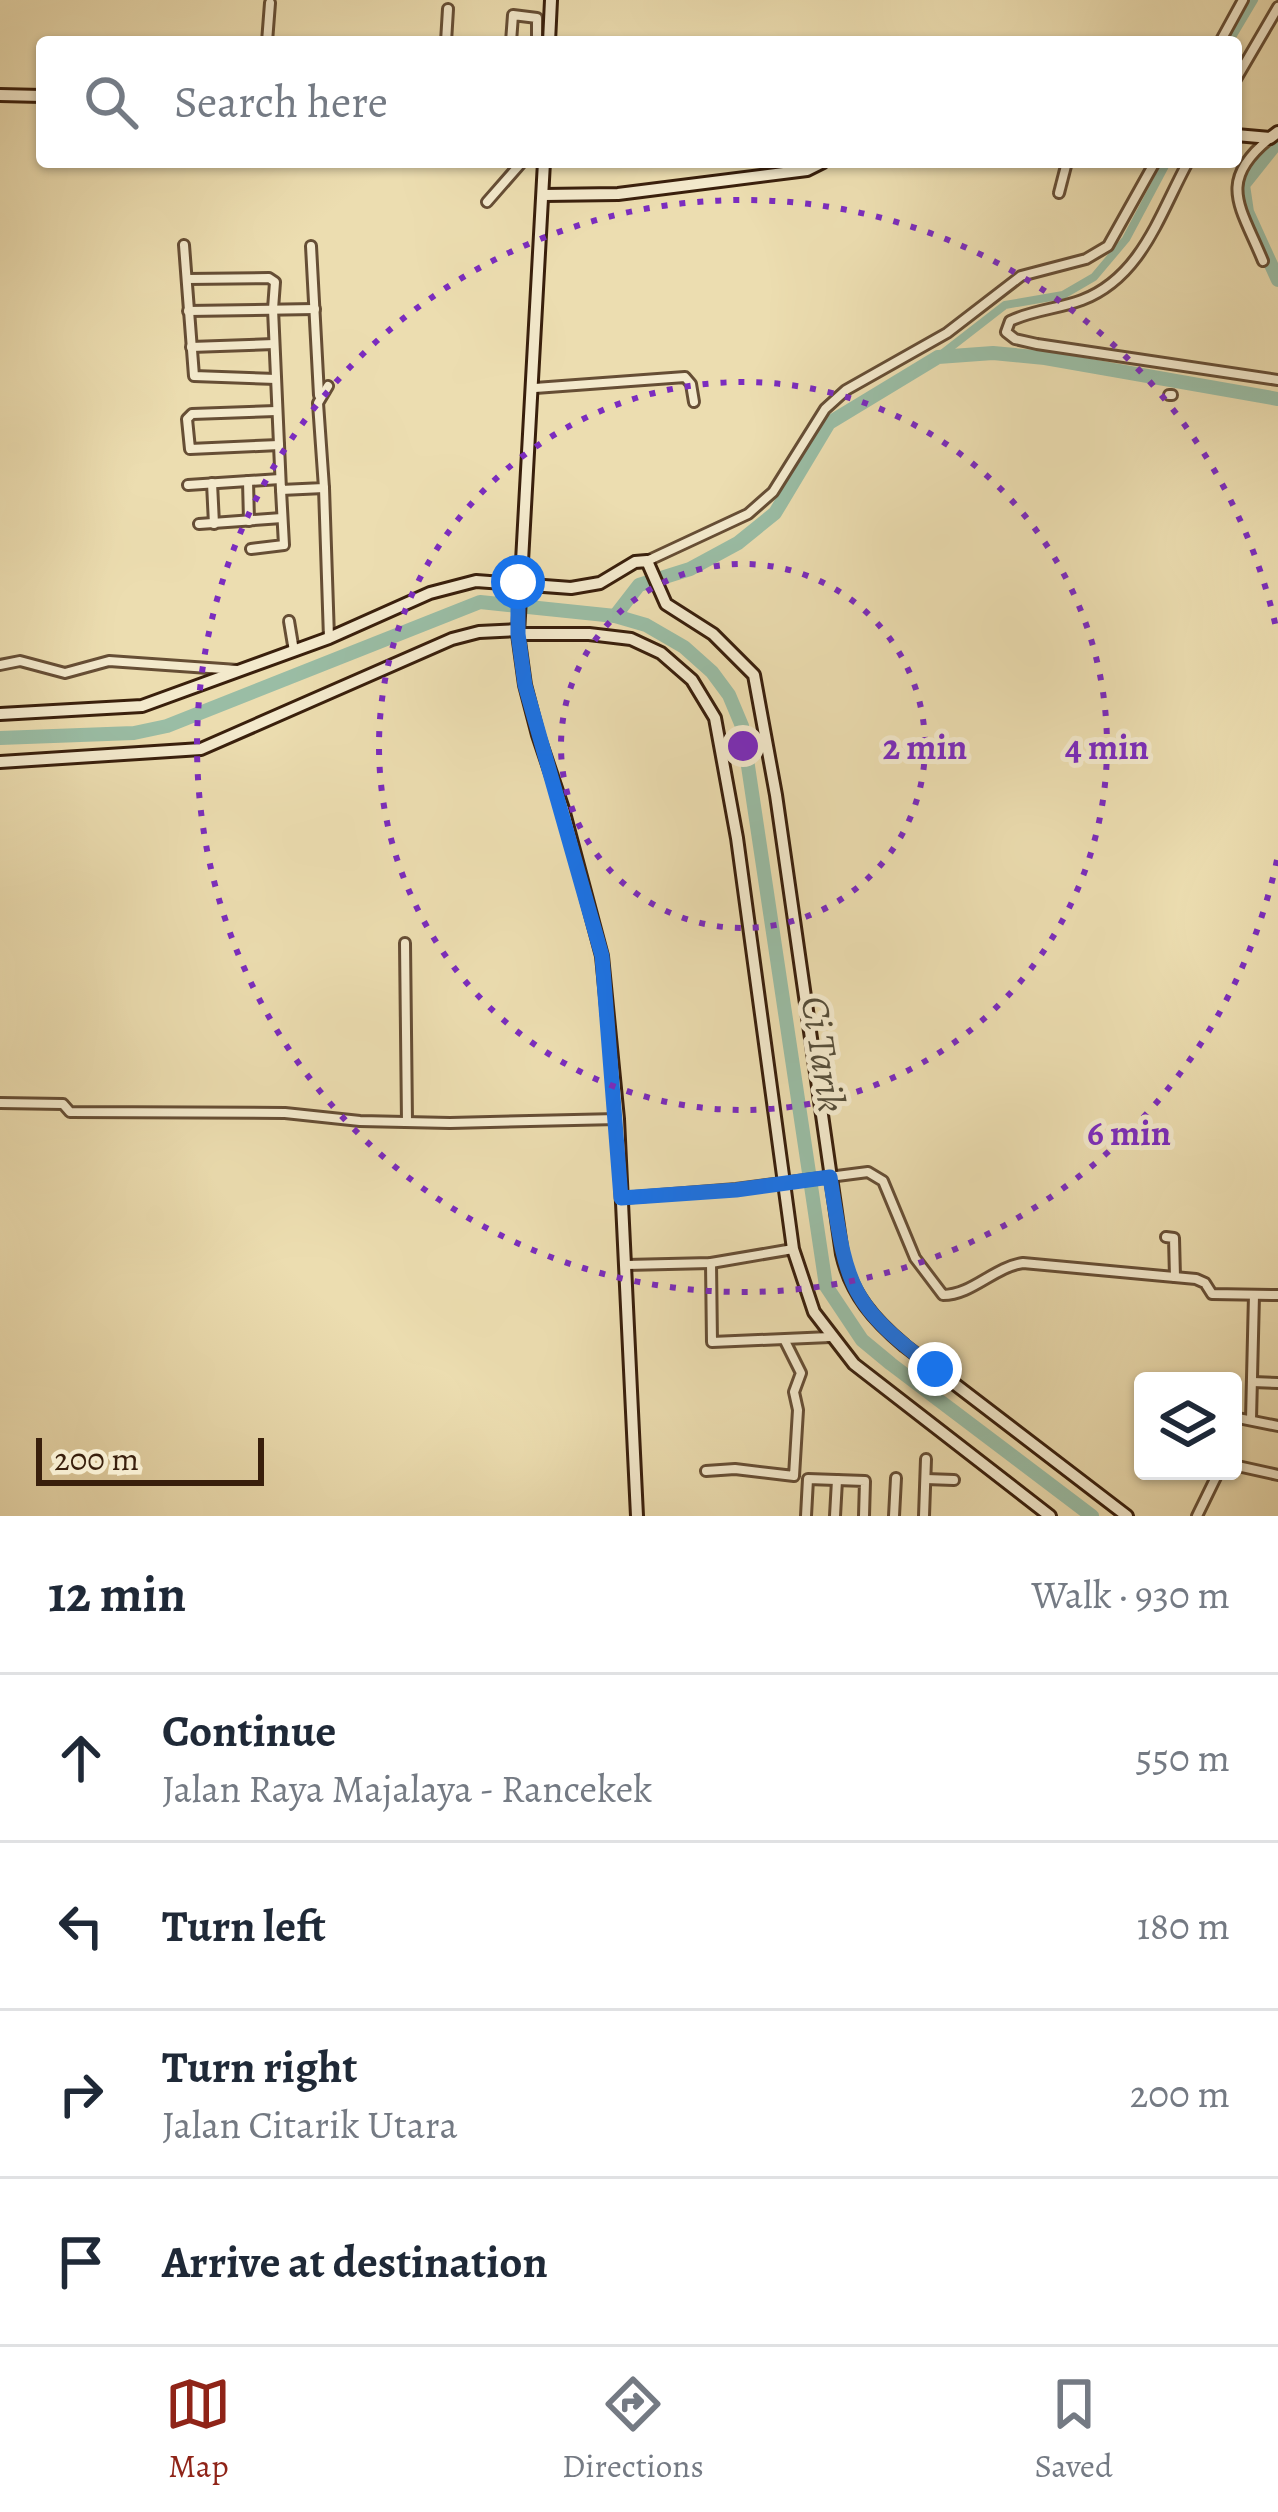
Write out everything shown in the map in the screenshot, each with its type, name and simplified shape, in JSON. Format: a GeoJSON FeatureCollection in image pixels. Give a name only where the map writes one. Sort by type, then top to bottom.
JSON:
{"type":"FeatureCollection","features":[{"type":"Feature","properties":{"kind":"street"},"geometry":{"type":"LineString","coordinates":[[549,36],[551,0]]}},
{"type":"Feature","properties":{"kind":"street"},"geometry":{"type":"LineString","coordinates":[[1223,36],[1243,0]]}},
{"type":"Feature","properties":{"kind":"street"},"geometry":{"type":"LineString","coordinates":[[267,36],[270,3]]}},
{"type":"Feature","properties":{"kind":"street"},"geometry":{"type":"LineString","coordinates":[[1242,69],[1278,7]]}},
{"type":"Feature","properties":{"kind":"street"},"geometry":{"type":"LineString","coordinates":[[446,36],[448,9]]}},
{"type":"Feature","properties":{"kind":"street"},"geometry":{"type":"LineString","coordinates":[[512,36],[514,15],[537,18],[537,36]]}},
{"type":"Feature","properties":{"kind":"street"},"geometry":{"type":"LineString","coordinates":[[0,95],[36,96]]}},
{"type":"Feature","properties":{"kind":"street"},"geometry":{"type":"LineString","coordinates":[[1242,135],[1274,135]]}},
{"type":"Feature","properties":{"kind":"street"},"geometry":{"type":"LineString","coordinates":[[1242,166],[1274,135]]}},
{"type":"Feature","properties":{"kind":"street"},"geometry":{"type":"LineString","coordinates":[[487,202],[518,168]]}},
{"type":"Feature","properties":{"kind":"street"},"geometry":{"type":"LineString","coordinates":[[544,168],[518,627],[525,685],[602,956],[618,1119],[637,1516]]}},
{"type":"Feature","properties":{"kind":"street"},"geometry":{"type":"LineString","coordinates":[[544,195],[618,194],[811,168]]}},
{"type":"Feature","properties":{"kind":"street"},"geometry":{"type":"LineString","coordinates":[[1059,194],[1066,168]]}},
{"type":"Feature","properties":{"kind":"street"},"geometry":{"type":"LineString","coordinates":[[0,714],[142,706],[294,652],[430,593],[476,581],[572,588],[600,583],[635,562],[648,563],[720,531],[773,492],[825,409],[846,390],[947,333],[1021,276],[1086,259],[1108,246],[1152,168]]}},
{"type":"Feature","properties":{"kind":"street"},"geometry":{"type":"LineString","coordinates":[[1185,168],[1154,233],[1126,272],[1084,299],[1010,321],[1006,332],[1022,342],[1278,380]]}},
{"type":"Feature","properties":{"kind":"street"},"geometry":{"type":"LineString","coordinates":[[1241,168],[1236,196],[1263,261]]}},
{"type":"Feature","properties":{"kind":"street"},"geometry":{"type":"LineString","coordinates":[[184,245],[193,373],[199,379],[276,379]]}},
{"type":"Feature","properties":{"kind":"street"},"geometry":{"type":"LineString","coordinates":[[311,246],[329,638]]}},
{"type":"Feature","properties":{"kind":"street"},"geometry":{"type":"LineString","coordinates":[[187,279],[273,279],[282,547],[251,549]]}},
{"type":"Feature","properties":{"kind":"street"},"geometry":{"type":"LineString","coordinates":[[188,311],[315,309]]}},
{"type":"Feature","properties":{"kind":"street"},"geometry":{"type":"LineString","coordinates":[[190,347],[274,344]]}},
{"type":"Feature","properties":{"kind":"street"},"geometry":{"type":"LineString","coordinates":[[535,388],[685,377],[694,402]]}},
{"type":"Feature","properties":{"kind":"street"},"geometry":{"type":"LineString","coordinates":[[319,396],[328,386]]}},
{"type":"Feature","properties":{"kind":"street"},"geometry":{"type":"LineString","coordinates":[[277,410],[192,414],[187,419],[187,440],[194,449],[279,445]]}},
{"type":"Feature","properties":{"kind":"street"},"geometry":{"type":"LineString","coordinates":[[188,484],[280,478]]}},
{"type":"Feature","properties":{"kind":"street"},"geometry":{"type":"LineString","coordinates":[[248,481],[249,521]]}},
{"type":"Feature","properties":{"kind":"street"},"geometry":{"type":"LineString","coordinates":[[212,483],[214,524]]}},
{"type":"Feature","properties":{"kind":"street"},"geometry":{"type":"LineString","coordinates":[[281,490],[324,488]]}},
{"type":"Feature","properties":{"kind":"street"},"geometry":{"type":"LineString","coordinates":[[199,524],[282,518]]}},
{"type":"Feature","properties":{"kind":"street"},"geometry":{"type":"LineString","coordinates":[[648,563],[667,604],[713,634],[754,674],[846,1273],[863,1305],[905,1346],[1126,1516]]}},
{"type":"Feature","properties":{"kind":"street"},"geometry":{"type":"LineString","coordinates":[[289,621],[294,652]]}},
{"type":"Feature","properties":{"kind":"street"},"geometry":{"type":"LineString","coordinates":[[0,762],[201,749],[452,639],[518,627],[631,639],[661,653],[692,680],[715,718],[737,838],[793,1249],[806,1297],[830,1336],[862,1372],[1050,1516]]}},
{"type":"Feature","properties":{"kind":"street"},"geometry":{"type":"LineString","coordinates":[[0,665],[20,661],[64,673],[110,662],[244,671]]}},
{"type":"Feature","properties":{"kind":"street"},"geometry":{"type":"LineString","coordinates":[[405,943],[407,1121]]}},
{"type":"Feature","properties":{"kind":"street"},"geometry":{"type":"LineString","coordinates":[[0,1103],[63,1104],[70,1112],[285,1112],[407,1121],[618,1119]]}},
{"type":"Feature","properties":{"kind":"street"},"geometry":{"type":"LineString","coordinates":[[621,1198],[868,1172],[879,1176],[915,1258],[943,1295],[957,1294],[1017,1263],[1175,1277],[1205,1282],[1212,1294],[1278,1295]]}},
{"type":"Feature","properties":{"kind":"street"},"geometry":{"type":"LineString","coordinates":[[1166,1238],[1174,1240],[1175,1277]]}},
{"type":"Feature","properties":{"kind":"street"},"geometry":{"type":"LineString","coordinates":[[626,1265],[711,1263],[793,1249]]}},
{"type":"Feature","properties":{"kind":"street"},"geometry":{"type":"LineString","coordinates":[[711,1263],[712,1342],[830,1336]]}},
{"type":"Feature","properties":{"kind":"street"},"geometry":{"type":"LineString","coordinates":[[1251,1419],[1254,1295]]}},
{"type":"Feature","properties":{"kind":"street"},"geometry":{"type":"LineString","coordinates":[[706,1471],[794,1476],[798,1410],[794,1393],[801,1373],[785,1341]]}},
{"type":"Feature","properties":{"kind":"street"},"geometry":{"type":"LineString","coordinates":[[1253,1382],[1278,1383]]}},
{"type":"Feature","properties":{"kind":"street"},"geometry":{"type":"LineString","coordinates":[[1242,1418],[1278,1426]]}},
{"type":"Feature","properties":{"kind":"street"},"geometry":{"type":"LineString","coordinates":[[924,1516],[926,1459]]}},
{"type":"Feature","properties":{"kind":"street"},"geometry":{"type":"LineString","coordinates":[[1242,1468],[1278,1475]]}},
{"type":"Feature","properties":{"kind":"street"},"geometry":{"type":"LineString","coordinates":[[894,1516],[896,1478]]}},
{"type":"Feature","properties":{"kind":"street"},"geometry":{"type":"LineString","coordinates":[[806,1516],[808,1479],[866,1481],[864,1516]]}},
{"type":"Feature","properties":{"kind":"street"},"geometry":{"type":"LineString","coordinates":[[926,1479],[954,1480]]}},
{"type":"Feature","properties":{"kind":"street"},"geometry":{"type":"LineString","coordinates":[[835,1516],[837,1480]]}},
{"type":"Feature","properties":{"kind":"street"},"geometry":{"type":"LineString","coordinates":[[1197,1516],[1215,1480]]}},
{"type":"Feature","properties":{"kind":"waterway"},"geometry":{"type":"LineString","coordinates":[[1233,36],[1254,0]]}},
{"type":"Feature","properties":{"kind":"waterway"},"geometry":{"type":"LineString","coordinates":[[1278,141],[1243,185],[1247,212],[1278,280]]}},
{"type":"Feature","properties":{"kind":"waterway"},"geometry":{"type":"LineString","coordinates":[[938,357],[1005,305],[1063,295],[1094,277],[1126,239],[1164,168]]}},
{"type":"Feature","properties":{"kind":"waterway"},"geometry":{"type":"LineString","coordinates":[[615,616],[639,585],[690,569],[738,543],[775,513],[829,423],[938,357],[993,353],[1045,358],[1278,399]]}},
{"type":"Feature","properties":{"kind":"waterway","name":"Ci Tarik"},"geometry":{"type":"LineString","coordinates":[[0,738],[134,733],[167,726],[480,602],[615,616],[646,625],[684,647],[729,695],[742,726],[826,1286],[862,1340],[1092,1516]]}},
{"type":"Feature","properties":{"kind":"route"},"geometry":{"type":"LineString","coordinates":[[518,582],[525,685],[602,956],[621,1198],[830,1177],[846,1273],[855,1292],[883,1328],[935,1369]]}}]}
